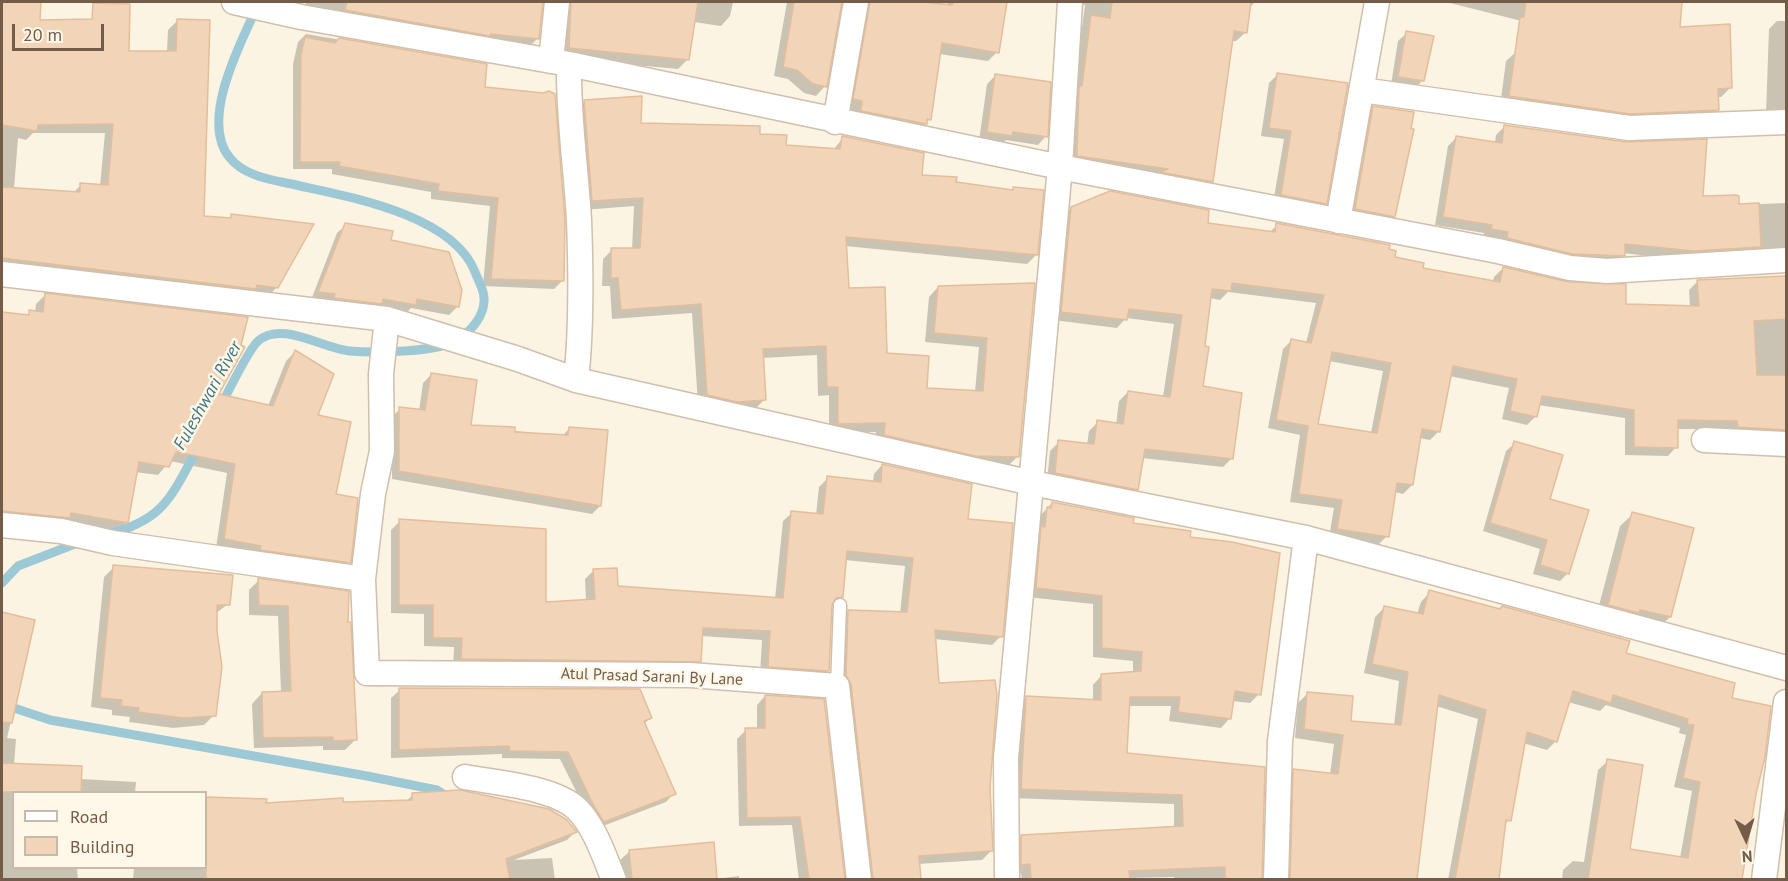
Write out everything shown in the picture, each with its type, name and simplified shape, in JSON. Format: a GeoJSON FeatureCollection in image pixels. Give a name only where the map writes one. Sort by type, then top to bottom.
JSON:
{"type":"FeatureCollection","features":[{"type":"Feature","properties":{"kind":"street"},"geometry":{"type":"LineString","coordinates":[[234,2],[560,63],[835,122],[1498,251],[1570,268],[1645,271],[1786,260]]}},
{"type":"Feature","properties":{"kind":"street"},"geometry":{"type":"LineString","coordinates":[[557,2],[560,63],[569,105],[579,230],[581,336],[576,380]]}},
{"type":"Feature","properties":{"kind":"street"},"geometry":{"type":"LineString","coordinates":[[835,122],[856,2]]}},
{"type":"Feature","properties":{"kind":"street"},"geometry":{"type":"LineString","coordinates":[[1007,879],[1006,758],[1060,167],[1070,2]]}},
{"type":"Feature","properties":{"kind":"street"},"geometry":{"type":"LineString","coordinates":[[1338,221],[1377,2]]}},
{"type":"Feature","properties":{"kind":"street"},"geometry":{"type":"LineString","coordinates":[[1362,90],[1629,128],[1786,122]]}},
{"type":"Feature","properties":{"kind":"street"},"geometry":{"type":"LineString","coordinates":[[2,274],[385,330],[414,326],[576,380],[1032,483],[1306,538],[1786,668]]}},
{"type":"Feature","properties":{"kind":"street"},"geometry":{"type":"LineString","coordinates":[[2,525],[61,531],[112,543],[363,579],[373,494],[382,451],[381,374],[385,330]]}},
{"type":"Feature","properties":{"kind":"street"},"geometry":{"type":"LineString","coordinates":[[1704,440],[1786,444]]}},
{"type":"Feature","properties":{"kind":"street"},"geometry":{"type":"LineString","coordinates":[[1276,879],[1280,741],[1306,538]]}},
{"type":"Feature","properties":{"kind":"street","name":"Atul Prasad Sarani By Lane"},"geometry":{"type":"LineString","coordinates":[[363,579],[367,674],[690,675],[837,686]]}},
{"type":"Feature","properties":{"kind":"street"},"geometry":{"type":"LineString","coordinates":[[837,686],[859,879]]}},
{"type":"Feature","properties":{"kind":"street"},"geometry":{"type":"LineString","coordinates":[[1764,879],[1786,702]]}},
{"type":"Feature","properties":{"kind":"street"},"geometry":{"type":"LineString","coordinates":[[465,777],[559,797],[577,808],[591,827],[614,879]]}},
{"type":"Feature","properties":{"kind":"lane"},"geometry":{"type":"LineString","coordinates":[[837,686],[840,605]]}},
{"type":"Feature","properties":{"kind":"building"},"geometry":{"type":"Polygon","coordinates":[[[2,2],[41,2],[40,20],[92,19],[93,3],[130,4],[129,51],[176,51],[177,19],[210,20],[204,216],[231,218],[231,214],[314,224],[278,288],[257,285],[256,289],[2,258],[2,187],[80,192],[80,183],[108,185],[113,124],[38,125],[37,131],[2,125],[2,2]]]}},
{"type":"Feature","properties":{"kind":"building"},"geometry":{"type":"Polygon","coordinates":[[[347,2],[543,2],[539,39],[491,34],[490,36],[345,10],[347,2]]]}},
{"type":"Feature","properties":{"kind":"building"},"geometry":{"type":"Polygon","coordinates":[[[571,2],[698,2],[689,60],[569,48],[571,2]]]}},
{"type":"Feature","properties":{"kind":"building"},"geometry":{"type":"Polygon","coordinates":[[[794,2],[842,2],[827,87],[813,84],[797,70],[783,67],[794,2]]]}},
{"type":"Feature","properties":{"kind":"building"},"geometry":{"type":"Polygon","coordinates":[[[870,2],[924,2],[952,5],[953,2],[1007,2],[999,53],[942,43],[931,120],[927,119],[927,124],[861,111],[862,101],[853,99],[870,2]]]}},
{"type":"Feature","properties":{"kind":"building"},"geometry":{"type":"Polygon","coordinates":[[[1112,2],[1251,2],[1247,33],[1234,31],[1213,182],[1160,172],[1168,169],[1077,156],[1079,86],[1082,86],[1091,15],[1110,18],[1112,2]]]}},
{"type":"Feature","properties":{"kind":"building"},"geometry":{"type":"Polygon","coordinates":[[[1526,2],[1682,2],[1680,27],[1730,24],[1732,88],[1718,89],[1719,110],[1630,114],[1509,96],[1520,17],[1524,17],[1526,2]]]}},
{"type":"Feature","properties":{"kind":"building"},"geometry":{"type":"Polygon","coordinates":[[[1406,31],[1434,36],[1424,81],[1398,77],[1406,31]]]}},
{"type":"Feature","properties":{"kind":"building"},"geometry":{"type":"Polygon","coordinates":[[[305,37],[335,43],[339,38],[487,64],[485,87],[543,93],[549,91],[555,94],[565,221],[564,281],[491,279],[498,198],[438,191],[439,184],[339,166],[340,162],[300,162],[301,54],[305,37]]]}},
{"type":"Feature","properties":{"kind":"building"},"geometry":{"type":"Polygon","coordinates":[[[1277,73],[1348,83],[1327,204],[1281,195],[1291,131],[1269,128],[1277,73]]]}},
{"type":"Feature","properties":{"kind":"building"},"geometry":{"type":"Polygon","coordinates":[[[995,74],[1051,82],[1048,137],[1013,132],[1012,136],[987,132],[995,74]]]}},
{"type":"Feature","properties":{"kind":"building"},"geometry":{"type":"Polygon","coordinates":[[[642,96],[641,123],[760,126],[760,134],[787,135],[786,145],[840,149],[842,136],[924,153],[922,175],[957,177],[956,182],[1013,190],[1013,187],[1044,190],[1038,255],[846,237],[849,288],[885,287],[887,353],[929,356],[927,388],[983,391],[987,338],[934,333],[938,286],[1035,283],[1019,457],[975,456],[884,435],[885,423],[838,424],[838,387],[827,387],[826,346],[763,349],[766,400],[737,402],[707,395],[701,304],[621,310],[618,278],[611,278],[611,248],[640,248],[643,198],[592,201],[584,100],[642,96]]]}},
{"type":"Feature","properties":{"kind":"building"},"geometry":{"type":"Polygon","coordinates":[[[1373,106],[1414,112],[1411,129],[1414,129],[1395,217],[1355,209],[1373,106]]]}},
{"type":"Feature","properties":{"kind":"building"},"geometry":{"type":"Polygon","coordinates":[[[1504,125],[1627,142],[1707,139],[1703,196],[1736,195],[1739,196],[1739,204],[1759,203],[1761,247],[1693,251],[1625,244],[1625,256],[1572,254],[1507,238],[1508,232],[1491,229],[1492,225],[1443,217],[1456,136],[1502,143],[1504,125]]]}},
{"type":"Feature","properties":{"kind":"building"},"geometry":{"type":"Polygon","coordinates":[[[1110,191],[1209,210],[1208,223],[1275,232],[1276,223],[1390,245],[1389,249],[1396,251],[1395,257],[1424,263],[1423,268],[1500,282],[1503,267],[1569,282],[1626,284],[1626,304],[1699,306],[1697,280],[1786,276],[1786,319],[1754,321],[1757,375],[1786,375],[1786,430],[1738,427],[1737,421],[1678,420],[1678,448],[1634,447],[1634,410],[1542,396],[1537,417],[1510,411],[1517,379],[1453,366],[1440,432],[1422,429],[1413,485],[1397,483],[1389,537],[1337,529],[1342,500],[1299,494],[1308,426],[1276,420],[1291,339],[1311,343],[1324,295],[1232,283],[1231,291],[1212,289],[1205,346],[1209,347],[1203,386],[1242,393],[1233,459],[1145,449],[1138,490],[1055,473],[1058,440],[1094,444],[1097,420],[1123,424],[1128,391],[1170,397],[1182,315],[1129,309],[1127,320],[1061,312],[1071,207],[1110,191]],[[1332,352],[1318,424],[1377,433],[1391,363],[1332,352]]]}},
{"type":"Feature","properties":{"kind":"building"},"geometry":{"type":"Polygon","coordinates":[[[345,223],[393,231],[391,240],[449,252],[462,290],[459,307],[417,299],[416,305],[383,299],[382,304],[334,298],[335,294],[318,292],[345,223]]]}},
{"type":"Feature","properties":{"kind":"building"},"geometry":{"type":"Polygon","coordinates":[[[45,293],[248,317],[241,345],[245,347],[219,394],[273,406],[295,350],[334,374],[318,415],[351,422],[336,494],[358,498],[351,563],[260,550],[261,546],[224,539],[235,464],[176,452],[169,467],[139,462],[128,523],[71,513],[70,518],[2,511],[2,312],[29,315],[29,310],[43,312],[45,293]]]}},
{"type":"Feature","properties":{"kind":"building"},"geometry":{"type":"Polygon","coordinates":[[[431,373],[477,380],[471,425],[515,427],[515,432],[568,435],[569,427],[608,430],[601,506],[399,471],[399,407],[425,410],[431,373]]]}},
{"type":"Feature","properties":{"kind":"building"},"geometry":{"type":"Polygon","coordinates":[[[1514,441],[1563,455],[1550,499],[1589,510],[1569,574],[1540,565],[1547,540],[1490,523],[1514,441]]]}},
{"type":"Feature","properties":{"kind":"building"},"geometry":{"type":"Polygon","coordinates":[[[882,464],[972,484],[968,519],[1013,523],[1003,637],[935,630],[939,683],[995,680],[997,695],[990,788],[993,851],[919,856],[921,879],[873,879],[851,684],[846,675],[848,610],[907,612],[913,558],[847,551],[843,597],[836,598],[832,605],[829,671],[768,667],[770,631],[703,628],[701,662],[461,659],[462,638],[433,638],[433,605],[399,605],[399,519],[546,529],[546,602],[595,599],[593,569],[617,568],[618,586],[783,598],[791,511],[823,514],[827,476],[881,482],[882,464]]]}},
{"type":"Feature","properties":{"kind":"building"},"geometry":{"type":"Polygon","coordinates":[[[1052,502],[1134,518],[1133,523],[1191,531],[1190,537],[1232,542],[1280,553],[1261,695],[1235,691],[1231,719],[1178,712],[1180,697],[1130,697],[1127,753],[1265,767],[1262,879],[1225,879],[1225,867],[1129,871],[1130,879],[1031,879],[1030,864],[1021,865],[1021,835],[1183,826],[1182,795],[1021,789],[1026,696],[1101,700],[1101,674],[1141,671],[1142,652],[1102,648],[1102,596],[1036,588],[1041,526],[1045,527],[1047,507],[1051,508],[1052,502]]]}},
{"type":"Feature","properties":{"kind":"building"},"geometry":{"type":"Polygon","coordinates":[[[1632,512],[1694,528],[1671,617],[1640,610],[1639,613],[1608,605],[1632,512]]]}},
{"type":"Feature","properties":{"kind":"building"},"geometry":{"type":"Polygon","coordinates":[[[113,565],[233,575],[230,605],[217,605],[217,631],[222,667],[216,716],[183,718],[138,712],[139,708],[121,706],[122,700],[100,698],[113,565]]]}},
{"type":"Feature","properties":{"kind":"building"},"geometry":{"type":"Polygon","coordinates":[[[258,578],[349,591],[348,622],[351,622],[357,740],[333,741],[333,737],[263,738],[262,692],[291,691],[288,606],[259,605],[258,578]]]}},
{"type":"Feature","properties":{"kind":"building"},"geometry":{"type":"Polygon","coordinates":[[[1429,590],[1500,609],[1502,606],[1630,641],[1626,653],[1735,683],[1732,698],[1771,706],[1765,757],[1756,794],[1742,879],[1588,879],[1607,759],[1643,765],[1630,849],[1688,858],[1700,782],[1683,778],[1694,725],[1687,724],[1688,719],[1613,695],[1611,703],[1573,691],[1557,742],[1527,732],[1511,821],[1506,820],[1499,879],[1455,879],[1486,710],[1439,695],[1417,879],[1290,879],[1293,769],[1338,774],[1343,735],[1304,729],[1307,692],[1353,696],[1351,721],[1401,725],[1408,672],[1372,664],[1384,606],[1423,614],[1429,590]]]}},
{"type":"Feature","properties":{"kind":"building"},"geometry":{"type":"Polygon","coordinates":[[[2,612],[35,620],[12,723],[2,722],[2,612]]]}},
{"type":"Feature","properties":{"kind":"building"},"geometry":{"type":"Polygon","coordinates":[[[399,688],[640,689],[652,718],[644,721],[676,794],[604,822],[568,752],[510,751],[509,746],[399,750],[399,688]]]}},
{"type":"Feature","properties":{"kind":"building"},"geometry":{"type":"Polygon","coordinates":[[[765,695],[824,699],[845,879],[809,879],[800,817],[747,818],[745,728],[765,728],[765,695]]]}},
{"type":"Feature","properties":{"kind":"building"},"geometry":{"type":"Polygon","coordinates":[[[2,763],[82,766],[81,791],[2,792],[2,763]]]}},
{"type":"Feature","properties":{"kind":"building"},"geometry":{"type":"Polygon","coordinates":[[[460,790],[549,809],[567,820],[577,832],[506,859],[510,879],[206,879],[207,797],[267,799],[266,803],[343,798],[343,802],[412,800],[412,793],[460,790]]]}},
{"type":"Feature","properties":{"kind":"building"},"geometry":{"type":"Polygon","coordinates":[[[714,842],[717,879],[632,879],[629,850],[714,842]]]}},
{"type":"Feature","properties":{"kind":"waterway","name":"Fuleshwari River"},"geometry":{"type":"LineString","coordinates":[[257,7],[241,41],[220,104],[219,124],[222,143],[230,158],[244,170],[260,177],[371,203],[423,223],[445,236],[463,252],[475,272],[484,295],[484,304],[477,321],[459,338]]}},
{"type":"Feature","properties":{"kind":"waterway","name":"Fuleshwari River"},"geometry":{"type":"LineString","coordinates":[[221,405],[249,353],[258,341],[268,335],[291,334],[339,349],[360,352],[414,350],[447,344]]}},
{"type":"Feature","properties":{"kind":"waterway","name":"Fuleshwari River"},"geometry":{"type":"LineString","coordinates":[[108,534],[143,521],[155,513],[174,491],[199,446]]}},
{"type":"Feature","properties":{"kind":"waterway","name":"Fuleshwari River"},"geometry":{"type":"LineString","coordinates":[[2,583],[18,566],[80,542]]}},
{"type":"Feature","properties":{"kind":"waterway","name":"Fuleshwari River"},"geometry":{"type":"LineString","coordinates":[[2,704],[50,720],[367,776],[437,790],[448,797]]}}]}
